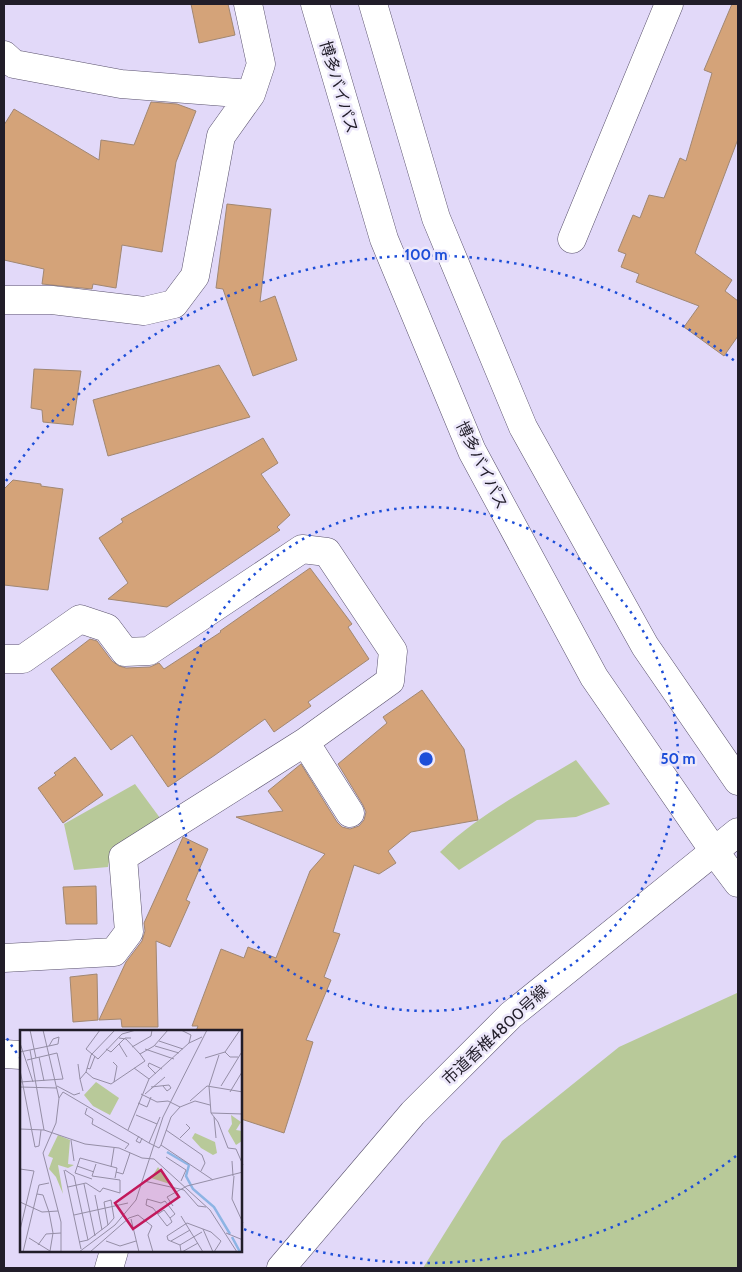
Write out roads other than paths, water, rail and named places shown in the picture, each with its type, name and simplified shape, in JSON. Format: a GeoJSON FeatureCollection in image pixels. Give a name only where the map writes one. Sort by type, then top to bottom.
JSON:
{"type":"FeatureCollection","features":[{"type":"Feature","properties":{"kind":"main road"},"geometry":{"type":"LineString","coordinates":[[4,300],[52,300],[144,311],[174,304],[195,276],[222,136],[251,94],[261,64],[248,4]]}},
{"type":"Feature","properties":{"kind":"main road","name":"博多バイパス"},"geometry":{"type":"LineString","coordinates":[[315,4],[384,239],[472,451],[594,677],[738,883]]}},
{"type":"Feature","properties":{"kind":"main road"},"geometry":{"type":"LineString","coordinates":[[372,4],[436,218],[523,427],[645,646],[738,781]]}},
{"type":"Feature","properties":{"kind":"main road"},"geometry":{"type":"LineString","coordinates":[[572,239],[669,4]]}},
{"type":"Feature","properties":{"kind":"main road"},"geometry":{"type":"LineString","coordinates":[[4,55],[14,64],[122,84],[251,94]]}},
{"type":"Feature","properties":{"kind":"main road"},"geometry":{"type":"LineString","coordinates":[[4,659],[24,659],[80,619],[106,628],[125,652],[149,651],[302,549],[327,552],[393,651],[390,681],[305,742],[122,857],[129,932],[114,952],[4,958]]}},
{"type":"Feature","properties":{"kind":"main road"},"geometry":{"type":"LineString","coordinates":[[305,742],[350,813]]}},
{"type":"Feature","properties":{"kind":"main road","name":"市道香椎4800号線"},"geometry":{"type":"LineString","coordinates":[[281,1268],[412,1113],[511,1015],[738,832]]}},
{"type":"Feature","properties":{"kind":"main road"},"geometry":{"type":"LineString","coordinates":[[4,1054],[20,1055]]}},
{"type":"Feature","properties":{"kind":"main road"},"geometry":{"type":"LineString","coordinates":[[109,1268],[114,1252]]}}]}
